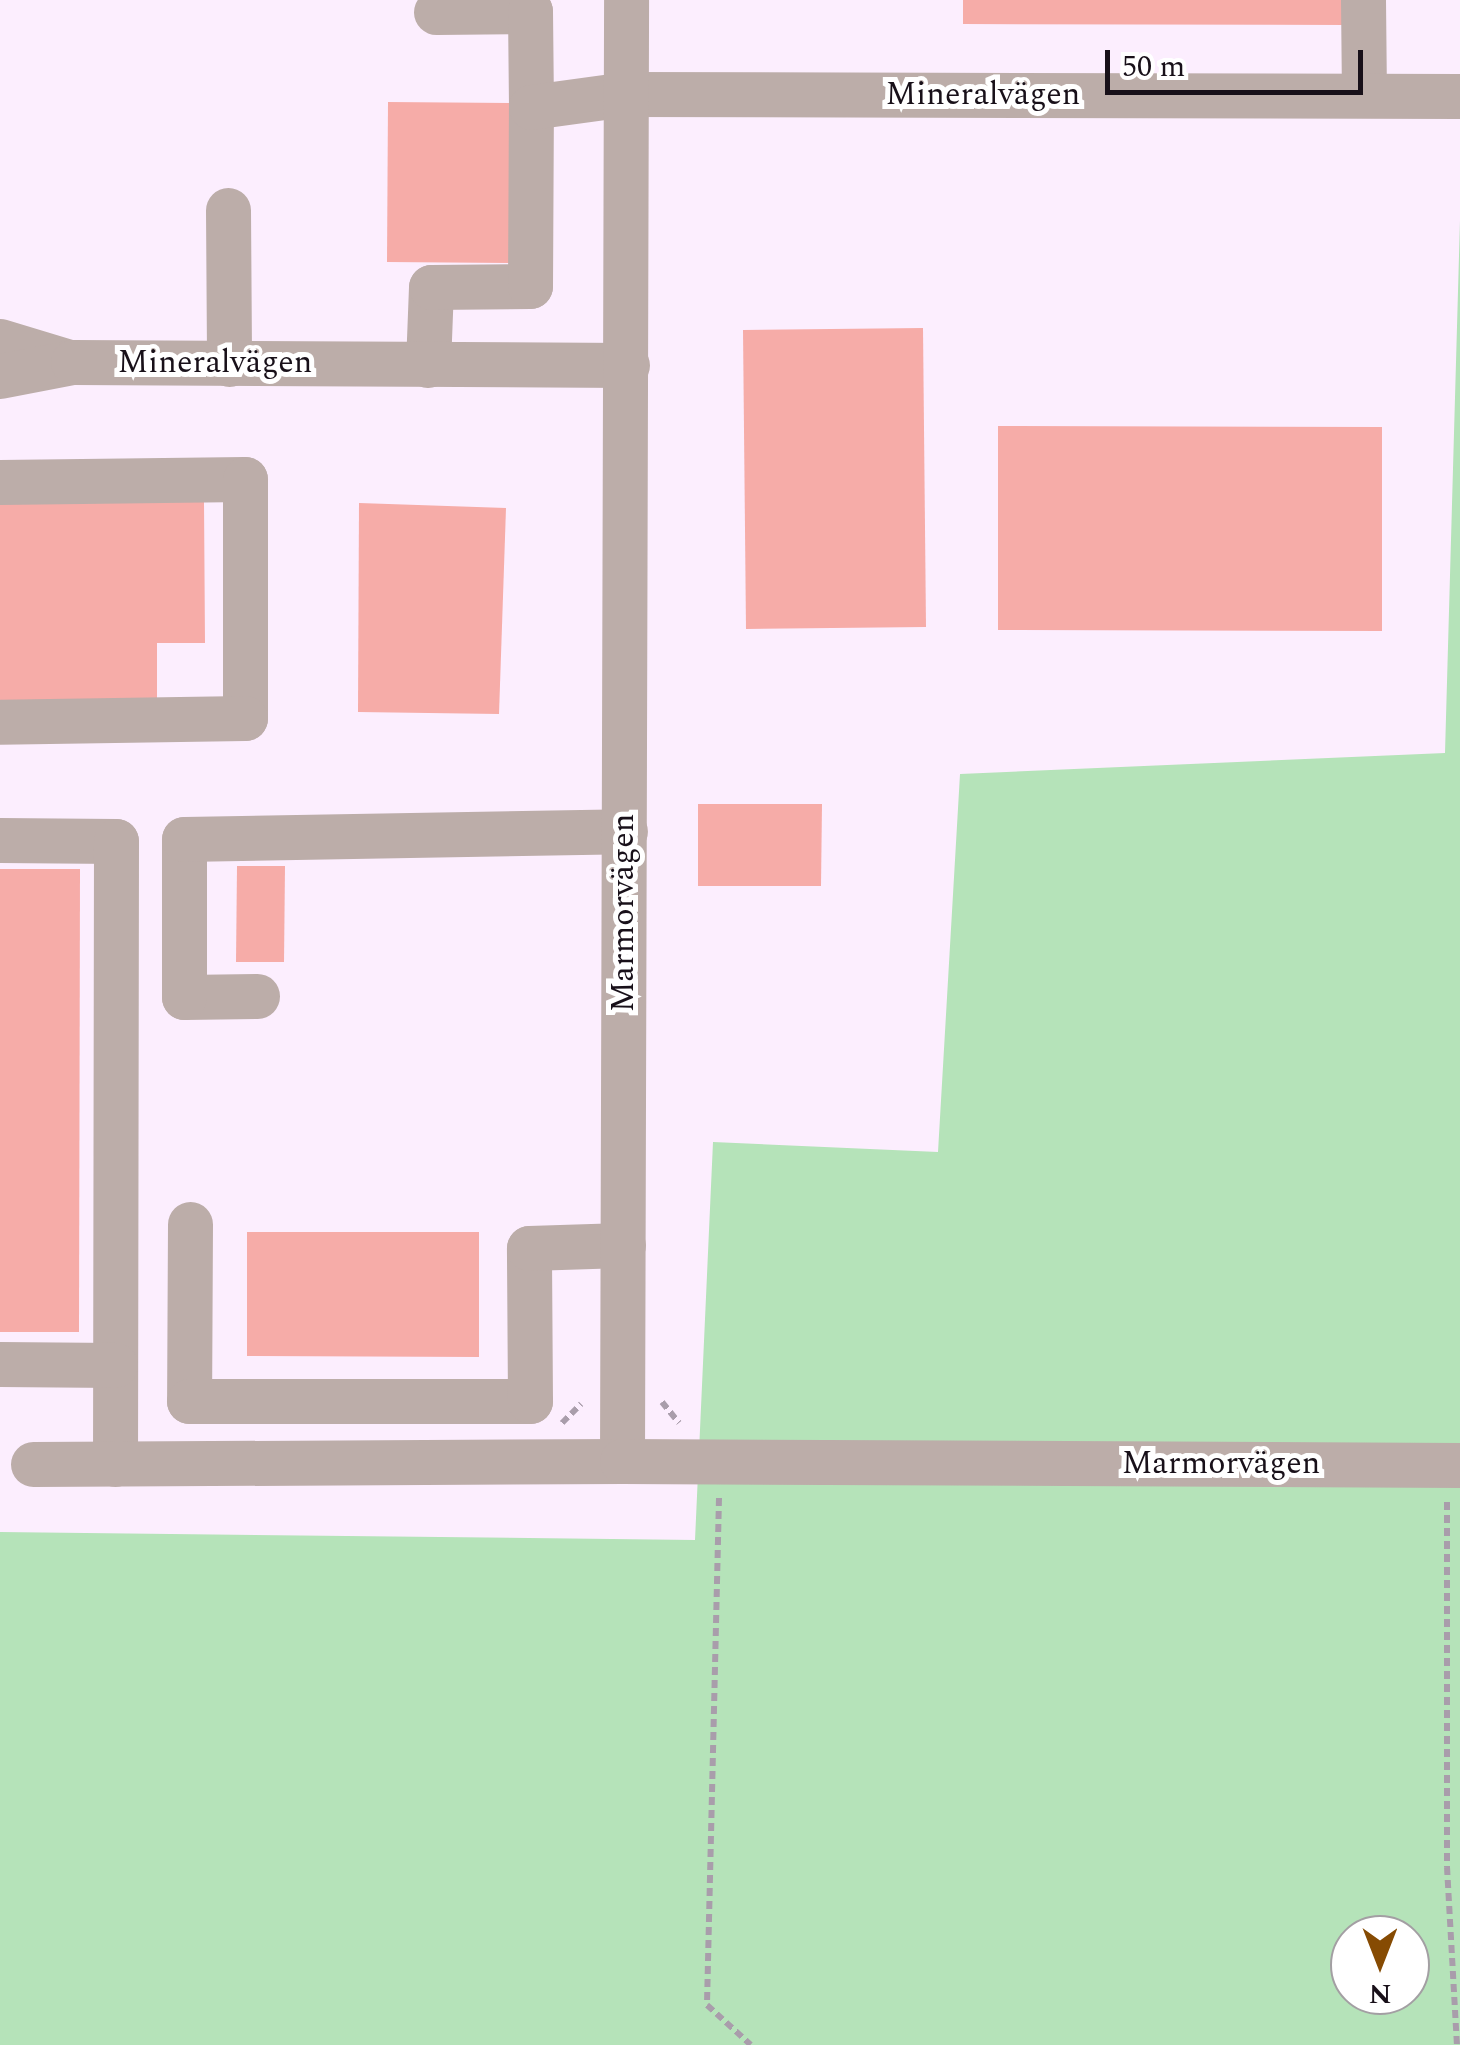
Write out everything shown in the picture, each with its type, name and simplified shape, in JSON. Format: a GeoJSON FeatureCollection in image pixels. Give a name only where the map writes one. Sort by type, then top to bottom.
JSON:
{"type":"FeatureCollection","features":[{"type":"Feature","properties":{"kind":"street"},"geometry":{"type":"LineString","coordinates":[[626,0],[627,365]]}},
{"type":"Feature","properties":{"kind":"street"},"geometry":{"type":"LineString","coordinates":[[1364,0],[1364,95]]}},
{"type":"Feature","properties":{"kind":"street"},"geometry":{"type":"LineString","coordinates":[[428,365],[431,287],[530,286],[530,11],[436,12]]}},
{"type":"Feature","properties":{"kind":"street","name":"Mineralvägen"},"geometry":{"type":"LineString","coordinates":[[531,107],[626,94],[1460,96]]}},
{"type":"Feature","properties":{"kind":"street"},"geometry":{"type":"LineString","coordinates":[[228,210],[229,364]]}},
{"type":"Feature","properties":{"kind":"street","name":"Mineralvägen"},"geometry":{"type":"LineString","coordinates":[[0,341],[72,362]]}},
{"type":"Feature","properties":{"kind":"street","name":"Mineralvägen"},"geometry":{"type":"LineString","coordinates":[[0,376],[72,362],[627,365]]}},
{"type":"Feature","properties":{"kind":"street","name":"Marmorvägen"},"geometry":{"type":"LineString","coordinates":[[622,1461],[627,365]]}},
{"type":"Feature","properties":{"kind":"street"},"geometry":{"type":"LineString","coordinates":[[0,482],[245,479],[245,718],[0,722]]}},
{"type":"Feature","properties":{"kind":"street"},"geometry":{"type":"LineString","coordinates":[[257,996],[184,997],[184,839],[625,831]]}},
{"type":"Feature","properties":{"kind":"street"},"geometry":{"type":"LineString","coordinates":[[0,840],[116,841],[115,1464]]}},
{"type":"Feature","properties":{"kind":"street"},"geometry":{"type":"LineString","coordinates":[[190,1224],[189,1401],[530,1401],[529,1248],[623,1246]]}},
{"type":"Feature","properties":{"kind":"street"},"geometry":{"type":"LineString","coordinates":[[0,1364],[115,1365]]}},
{"type":"Feature","properties":{"kind":"street","name":"Marmorvägen"},"geometry":{"type":"LineString","coordinates":[[33,1464],[720,1461],[1453,1465]]}},
{"type":"Feature","properties":{"kind":"path"},"geometry":{"type":"LineString","coordinates":[[720,1461],[708,2005],[751,2045]]}},
{"type":"Feature","properties":{"kind":"path"},"geometry":{"type":"LineString","coordinates":[[1453,1465],[1448,1868],[1457,2045]]}},
{"type":"Feature","properties":{"kind":"green space"},"geometry":{"type":"Polygon","coordinates":[[[1460,220],[1460,2045],[0,2045],[0,1532],[695,1540],[713,1142],[938,1152],[960,774],[1445,753],[1460,220]]]}},
{"type":"Feature","properties":{"kind":"building"},"geometry":{"type":"Polygon","coordinates":[[[963,0],[1348,0],[1348,25],[963,24],[963,0]]]}},
{"type":"Feature","properties":{"kind":"building"},"geometry":{"type":"Polygon","coordinates":[[[388,102],[510,103],[509,263],[387,262],[388,102]]]}},
{"type":"Feature","properties":{"kind":"building"},"geometry":{"type":"Polygon","coordinates":[[[923,328],[926,627],[746,629],[743,330],[923,328]]]}},
{"type":"Feature","properties":{"kind":"building"},"geometry":{"type":"Polygon","coordinates":[[[998,426],[1382,427],[1382,631],[998,630],[998,426]]]}},
{"type":"Feature","properties":{"kind":"building"},"geometry":{"type":"Polygon","coordinates":[[[0,500],[204,500],[205,643],[157,643],[157,705],[0,706],[0,500]]]}},
{"type":"Feature","properties":{"kind":"building"},"geometry":{"type":"Polygon","coordinates":[[[359,503],[506,508],[499,714],[358,712],[359,503]]]}},
{"type":"Feature","properties":{"kind":"building"},"geometry":{"type":"Polygon","coordinates":[[[698,804],[822,804],[821,886],[698,886],[698,804]]]}},
{"type":"Feature","properties":{"kind":"building"},"geometry":{"type":"Polygon","coordinates":[[[237,866],[285,866],[284,962],[236,962],[237,866]]]}},
{"type":"Feature","properties":{"kind":"building"},"geometry":{"type":"Polygon","coordinates":[[[0,869],[80,869],[79,1332],[0,1332],[0,869]]]}},
{"type":"Feature","properties":{"kind":"building"},"geometry":{"type":"Polygon","coordinates":[[[247,1232],[479,1232],[479,1357],[247,1356],[247,1232]]]}}]}
